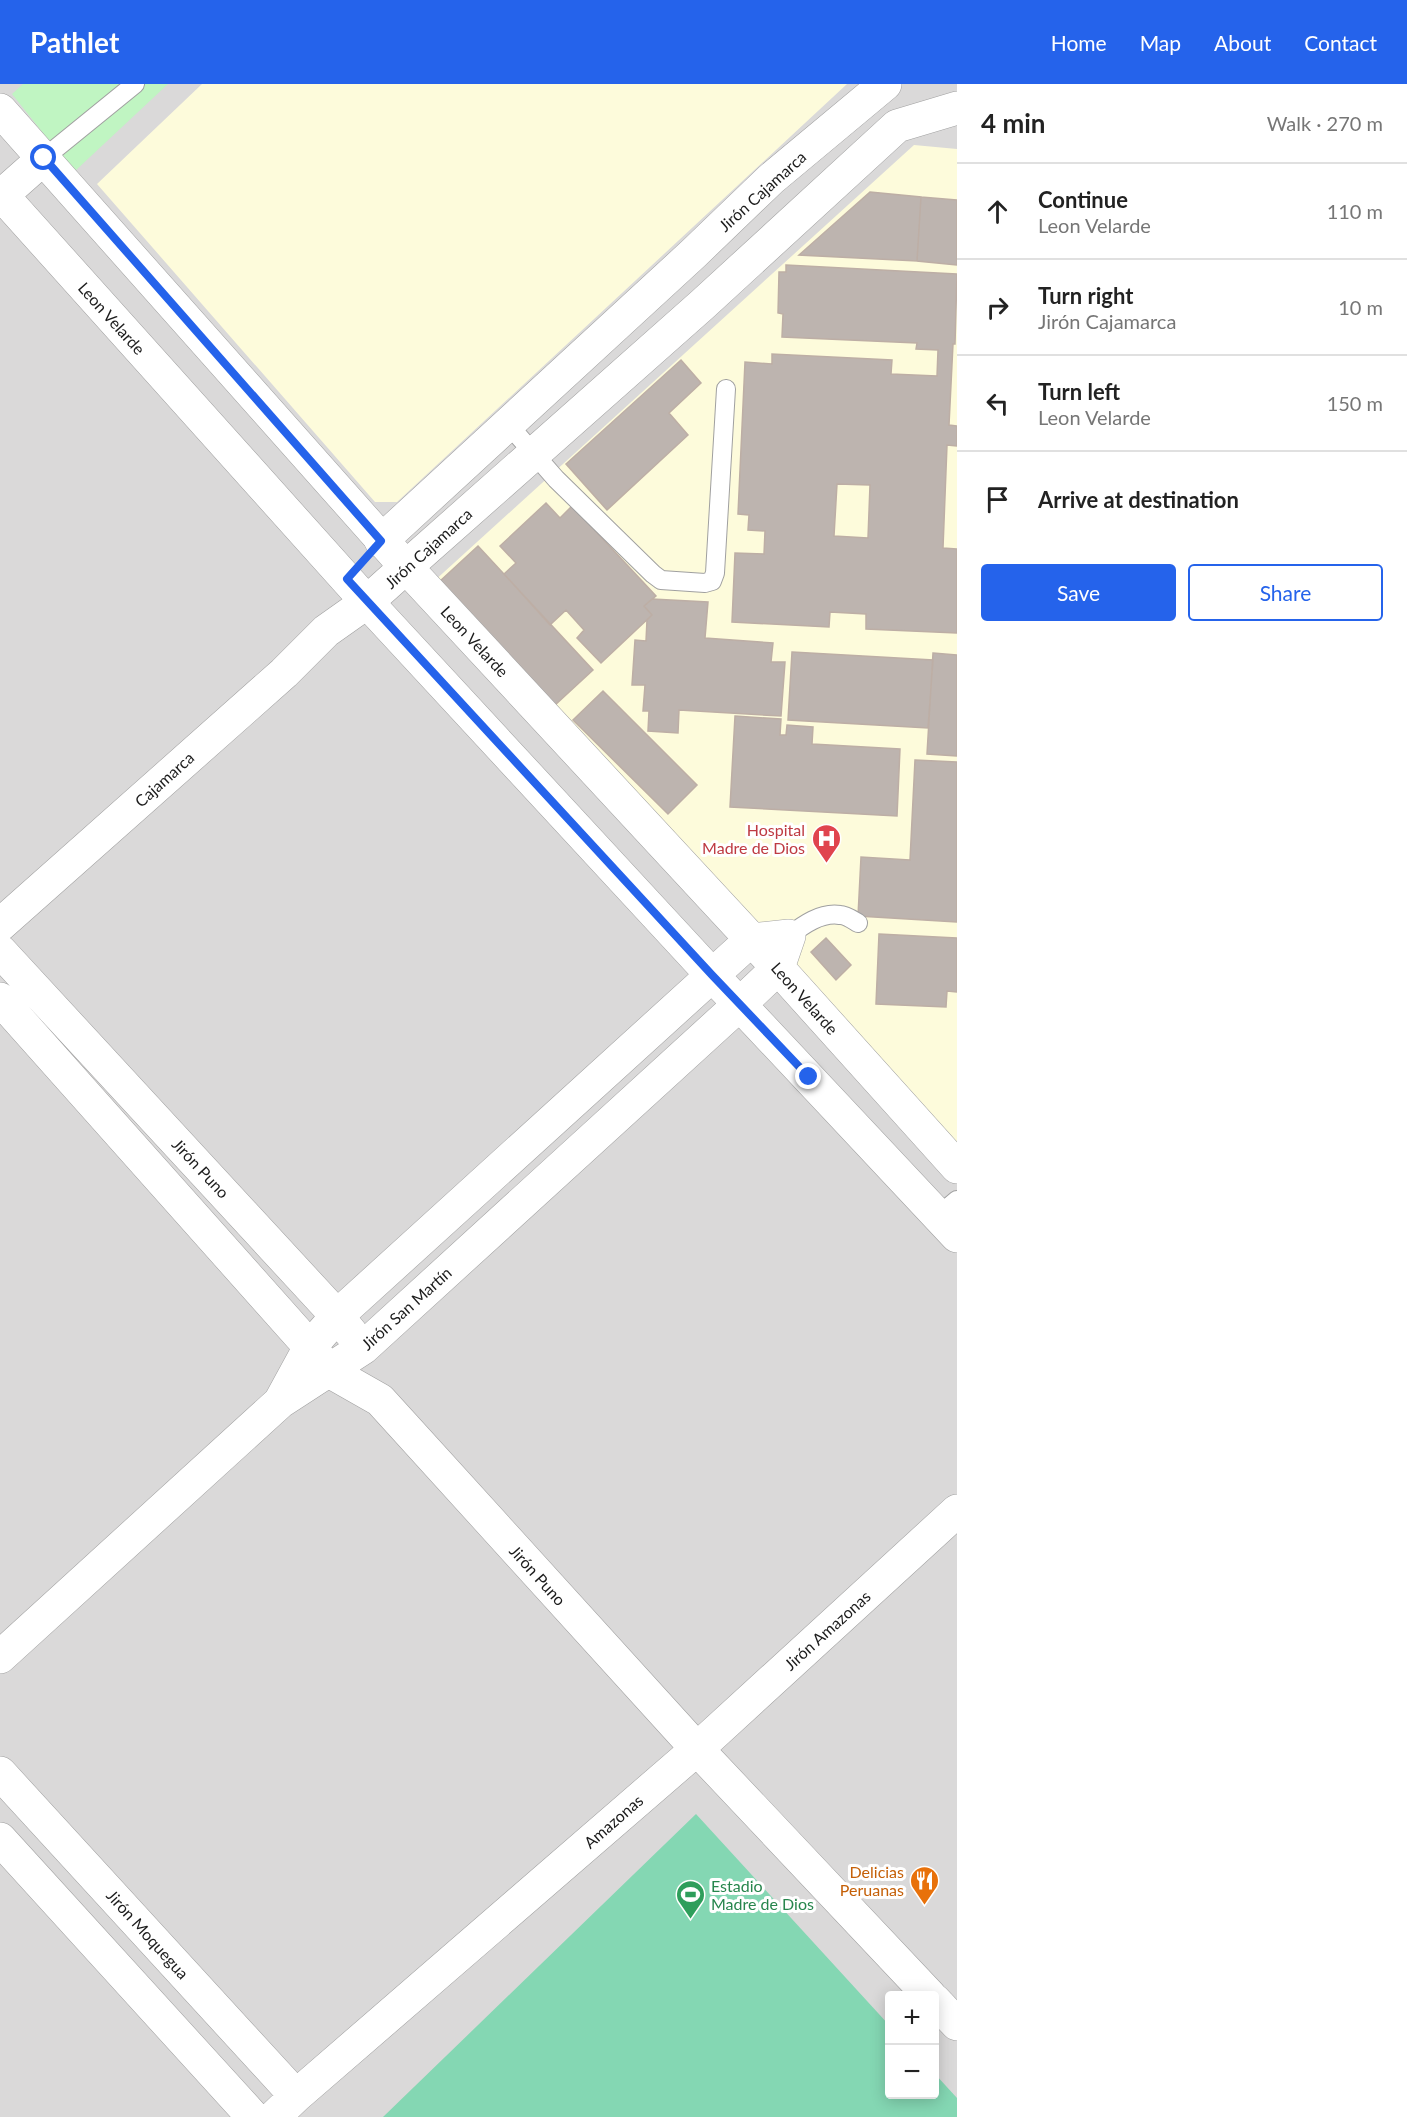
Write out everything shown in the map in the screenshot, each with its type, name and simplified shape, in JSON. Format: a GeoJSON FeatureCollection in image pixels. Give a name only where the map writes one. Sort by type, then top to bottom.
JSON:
{"type":"FeatureCollection","features":[{"type":"Feature","properties":{"kind":"street","name":"Jirón Cajamarca"},"geometry":{"type":"LineString","coordinates":[[326,631],[357,590],[381,541],[507,423],[694,254],[771,179],[882,85]]}},
{"type":"Feature","properties":{"kind":"street","name":"Jirón Cajamarca"},"geometry":{"type":"LineString","coordinates":[[357,590],[406,567],[702,304],[897,126],[957,108]]}},
{"type":"Feature","properties":{"kind":"street","name":"Leon Velarde"},"geometry":{"type":"LineString","coordinates":[[1,112],[381,541],[778,968],[957,1167]]}},
{"type":"Feature","properties":{"kind":"street"},"geometry":{"type":"LineString","coordinates":[[1,195],[44,158]]}},
{"type":"Feature","properties":{"kind":"street","name":"Leon Velarde"},"geometry":{"type":"LineString","coordinates":[[1,195],[357,590],[712,975],[951,1217]]}},
{"type":"Feature","properties":{"kind":"street"},"geometry":{"type":"LineString","coordinates":[[694,254],[702,304]]}},
{"type":"Feature","properties":{"kind":"street","name":"Cajamarca"},"geometry":{"type":"LineString","coordinates":[[0,925],[284,673],[326,631]]}},
{"type":"Feature","properties":{"kind":"street"},"geometry":{"type":"LineString","coordinates":[[0,1657],[280,1402],[319,1359],[337,1316],[751,940],[789,936]]}},
{"type":"Feature","properties":{"kind":"street","name":"Jirón San Martín"},"geometry":{"type":"LineString","coordinates":[[319,1359],[363,1348],[778,968],[789,936]]}},
{"type":"Feature","properties":{"kind":"street","name":"Jirón Puno"},"geometry":{"type":"LineString","coordinates":[[0,951],[337,1316],[363,1348],[380,1400]]}},
{"type":"Feature","properties":{"kind":"street","name":"Jirón Puno"},"geometry":{"type":"LineString","coordinates":[[0,999],[319,1359],[380,1400],[697,1749]]}},
{"type":"Feature","properties":{"kind":"street","name":"Jirón Amazonas"},"geometry":{"type":"LineString","coordinates":[[697,1749],[957,1511]]}},
{"type":"Feature","properties":{"kind":"street"},"geometry":{"type":"LineString","coordinates":[[697,1749],[926,1991]]}},
{"type":"Feature","properties":{"kind":"street","name":"Amazonas"},"geometry":{"type":"LineString","coordinates":[[285,2106],[697,1749]]}},
{"type":"Feature","properties":{"kind":"street","name":"Jirón Moquegua"},"geometry":{"type":"LineString","coordinates":[[0,1773],[285,2106]]}},
{"type":"Feature","properties":{"kind":"street"},"geometry":{"type":"LineString","coordinates":[[0,1839],[253,2117]]}},
{"type":"Feature","properties":{"kind":"street"},"geometry":{"type":"LineString","coordinates":[[939,2005],[957,2024]]}},
{"type":"Feature","properties":{"kind":"lane"},"geometry":{"type":"LineString","coordinates":[[44,158],[135,84]]}},
{"type":"Feature","properties":{"kind":"lane"},"geometry":{"type":"LineString","coordinates":[[507,423],[556,480],[661,580],[705,583],[712,581],[715,573],[726,389]]}},
{"type":"Feature","properties":{"kind":"lane"},"geometry":{"type":"LineString","coordinates":[[789,936],[816,918],[829,915],[842,915],[858,923]]}},
{"type":"Feature","properties":{"kind":"shaded area"},"geometry":{"type":"Polygon","coordinates":[[[0,84],[957,84],[957,2117],[0,2117],[0,84]]]}},
{"type":"Feature","properties":{"kind":"shaded area"},"geometry":{"type":"Polygon","coordinates":[[[202,84],[847,84],[397,502],[375,502],[97,184],[202,84]]]}},
{"type":"Feature","properties":{"kind":"shaded area","name":"Hospital Madre de Dios"},"geometry":{"type":"Polygon","coordinates":[[[914,145],[957,149],[957,1144],[432,583],[914,145]]]}},
{"type":"Feature","properties":{"kind":"green space"},"geometry":{"type":"Polygon","coordinates":[[[23,84],[168,84],[74,172],[12,94],[23,84]]]}},
{"type":"Feature","properties":{"kind":"green space","name":"Estadio Madre de Dios"},"geometry":{"type":"Polygon","coordinates":[[[696,1814],[885,2021],[885,2099],[939,2099],[939,2078],[957,2098],[957,2117],[383,2117],[696,1814]]]}},
{"type":"Feature","properties":{"kind":"building"},"geometry":{"type":"Polygon","coordinates":[[[870,192],[921,197],[917,261],[799,255],[870,192]]]}},
{"type":"Feature","properties":{"kind":"building"},"geometry":{"type":"Polygon","coordinates":[[[921,197],[957,200],[957,265],[917,261],[921,197]]]}},
{"type":"Feature","properties":{"kind":"building"},"geometry":{"type":"Polygon","coordinates":[[[786,265],[957,274],[949,425],[957,426],[957,446],[947,445],[943,548],[957,549],[957,633],[866,629],[866,614],[830,612],[829,627],[732,622],[735,553],[764,554],[765,531],[748,530],[749,515],[738,514],[745,362],[772,364],[772,354],[892,360],[891,374],[937,376],[938,350],[916,349],[917,343],[782,337],[783,314],[778,313],[779,272],[786,272],[786,265]],[[837,484],[834,536],[868,538],[870,485],[837,484]]]}},
{"type":"Feature","properties":{"kind":"building"},"geometry":{"type":"Polygon","coordinates":[[[681,360],[701,383],[669,413],[688,435],[607,510],[566,464],[681,360]]]}},
{"type":"Feature","properties":{"kind":"building"},"geometry":{"type":"Polygon","coordinates":[[[546,503],[560,518],[572,506],[656,596],[644,606],[652,615],[601,663],[577,638],[584,630],[566,610],[550,625],[504,574],[516,563],[500,546],[546,503]]]}},
{"type":"Feature","properties":{"kind":"building"},"geometry":{"type":"Polygon","coordinates":[[[478,546],[593,670],[554,706],[439,582],[478,546]]]}},
{"type":"Feature","properties":{"kind":"building"},"geometry":{"type":"Polygon","coordinates":[[[652,599],[708,602],[705,638],[773,643],[771,662],[785,662],[781,716],[679,710],[678,733],[648,731],[649,711],[643,711],[645,685],[632,685],[635,640],[646,641],[647,620],[652,615],[644,606],[652,599]]]}},
{"type":"Feature","properties":{"kind":"building"},"geometry":{"type":"Polygon","coordinates":[[[792,652],[933,660],[928,728],[788,720],[792,652]]]}},
{"type":"Feature","properties":{"kind":"building"},"geometry":{"type":"Polygon","coordinates":[[[933,653],[957,655],[957,756],[927,754],[933,653]]]}},
{"type":"Feature","properties":{"kind":"building"},"geometry":{"type":"Polygon","coordinates":[[[603,691],[697,785],[668,814],[573,720],[603,691]]]}},
{"type":"Feature","properties":{"kind":"building"},"geometry":{"type":"Polygon","coordinates":[[[735,716],[781,719],[780,735],[786,735],[787,725],[813,727],[812,744],[900,749],[897,816],[730,807],[735,716]]]}},
{"type":"Feature","properties":{"kind":"building"},"geometry":{"type":"Polygon","coordinates":[[[915,760],[957,762],[957,922],[858,916],[861,857],[910,860],[915,760]]]}},
{"type":"Feature","properties":{"kind":"building"},"geometry":{"type":"Polygon","coordinates":[[[879,934],[957,938],[957,992],[947,991],[946,1007],[876,1004],[879,934]]]}},
{"type":"Feature","properties":{"kind":"building"},"geometry":{"type":"Polygon","coordinates":[[[826,938],[851,965],[836,980],[811,952],[826,938]]]}},
{"type":"Feature","properties":{"kind":"place","name":"Hospital Madre de Dios"},"geometry":{"type":"Point","coordinates":[826,864]}},
{"type":"Feature","properties":{"kind":"place","name":"Delicias Peruanas"},"geometry":{"type":"Point","coordinates":[925,1906]}},
{"type":"Feature","properties":{"kind":"place","name":"Estadio Madre de Dios"},"geometry":{"type":"Point","coordinates":[690,1920]}},
{"type":"Feature","properties":{"kind":"route"},"geometry":{"type":"LineString","coordinates":[[44,158],[381,541],[347,579],[809,1077]]}}]}
